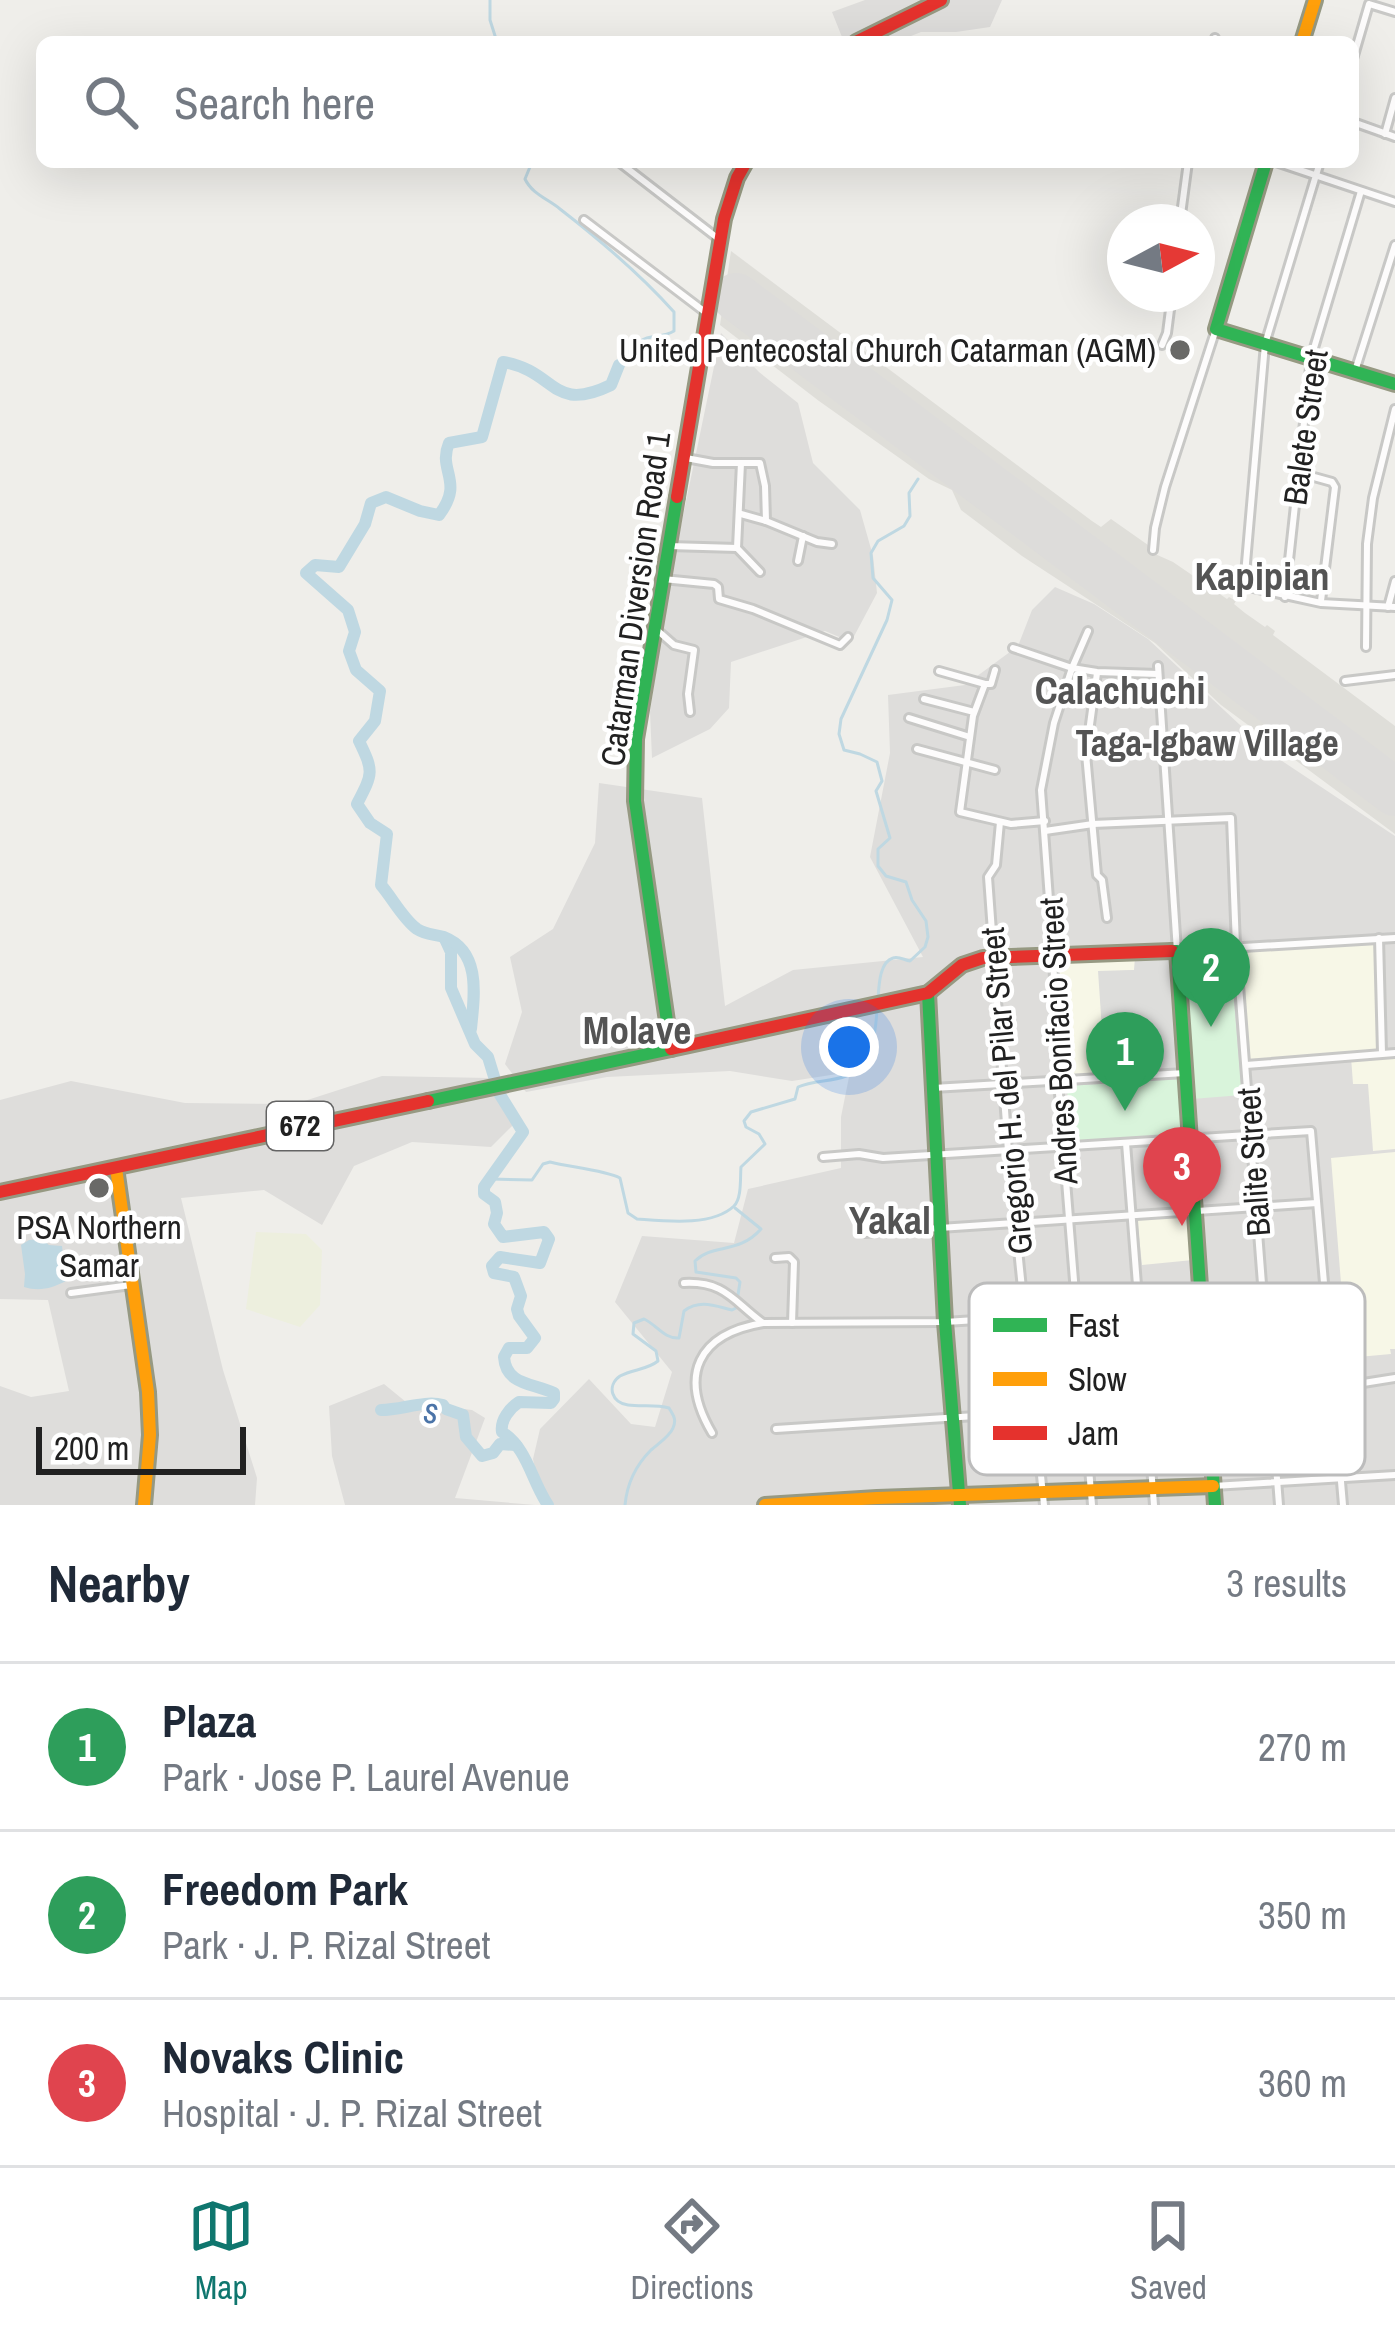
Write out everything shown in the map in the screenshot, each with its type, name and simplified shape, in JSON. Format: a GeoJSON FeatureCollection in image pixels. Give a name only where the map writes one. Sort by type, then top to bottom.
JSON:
{"type":"FeatureCollection","features":[{"type":"Feature","properties":{"kind":"main road"},"geometry":{"type":"LineString","coordinates":[[868,36],[941,0]]}},
{"type":"Feature","properties":{"kind":"main road"},"geometry":{"type":"LineString","coordinates":[[1304,36],[1315,0]]}},
{"type":"Feature","properties":{"kind":"main road","name":"Catarman Diversion Road 1"},"geometry":{"type":"LineString","coordinates":[[671,1048],[635,801],[636,739],[720,239],[743,168]]}},
{"type":"Feature","properties":{"kind":"main road"},"geometry":{"type":"LineString","coordinates":[[1264,168],[1216,329],[1395,384]]}},
{"type":"Feature","properties":{"kind":"main road"},"geometry":{"type":"LineString","coordinates":[[1177,951],[1200,1283]]}},
{"type":"Feature","properties":{"kind":"main road","name":"672"},"geometry":{"type":"LineString","coordinates":[[0,1192],[928,993],[962,965],[994,956],[1177,951]]}},
{"type":"Feature","properties":{"kind":"main road"},"geometry":{"type":"LineString","coordinates":[[928,993],[945,1322],[960,1500]]}},
{"type":"Feature","properties":{"kind":"main road"},"geometry":{"type":"LineString","coordinates":[[116,1168],[149,1422],[144,1505]]}},
{"type":"Feature","properties":{"kind":"main road"},"geometry":{"type":"LineString","coordinates":[[1212,1475],[1215,1505]]}},
{"type":"Feature","properties":{"kind":"main road"},"geometry":{"type":"LineString","coordinates":[[765,1505],[1153,1498],[1213,1486]]}},
{"type":"Feature","properties":{"kind":"street"},"geometry":{"type":"LineString","coordinates":[[1359,40],[1370,4],[1395,12]]}},
{"type":"Feature","properties":{"kind":"street"},"geometry":{"type":"LineString","coordinates":[[1385,134],[1395,98]]}},
{"type":"Feature","properties":{"kind":"street"},"geometry":{"type":"LineString","coordinates":[[1359,124],[1395,137]]}},
{"type":"Feature","properties":{"kind":"street"},"geometry":{"type":"LineString","coordinates":[[627,168],[720,239]]}},
{"type":"Feature","properties":{"kind":"street"},"geometry":{"type":"LineString","coordinates":[[1182,204],[1186,168]]}},
{"type":"Feature","properties":{"kind":"street"},"geometry":{"type":"LineString","coordinates":[[1294,168],[1395,202]]}},
{"type":"Feature","properties":{"kind":"street"},"geometry":{"type":"LineString","coordinates":[[1318,168],[1264,344],[1244,586],[1285,597],[1392,607],[1395,581]]}},
{"type":"Feature","properties":{"kind":"street","name":"Balete Street"},"geometry":{"type":"LineString","coordinates":[[1285,597],[1311,358],[1361,191]]}},
{"type":"Feature","properties":{"kind":"street"},"geometry":{"type":"LineString","coordinates":[[584,220],[707,313]]}},
{"type":"Feature","properties":{"kind":"street"},"geometry":{"type":"LineString","coordinates":[[1354,371],[1395,245]]}},
{"type":"Feature","properties":{"kind":"street"},"geometry":{"type":"LineString","coordinates":[[1162,345],[1170,312]]}},
{"type":"Feature","properties":{"kind":"street"},"geometry":{"type":"LineString","coordinates":[[1153,550],[1161,502],[1216,329]]}},
{"type":"Feature","properties":{"kind":"street"},"geometry":{"type":"LineString","coordinates":[[1366,647],[1366,544],[1395,409]]}},
{"type":"Feature","properties":{"kind":"street"},"geometry":{"type":"LineString","coordinates":[[683,458],[713,464],[760,463],[766,521]]}},
{"type":"Feature","properties":{"kind":"street"},"geometry":{"type":"LineString","coordinates":[[737,548],[741,463]]}},
{"type":"Feature","properties":{"kind":"street"},"geometry":{"type":"LineString","coordinates":[[1296,472],[1335,487],[1321,602]]}},
{"type":"Feature","properties":{"kind":"street"},"geometry":{"type":"LineString","coordinates":[[740,513],[832,544]]}},
{"type":"Feature","properties":{"kind":"street"},"geometry":{"type":"LineString","coordinates":[[798,561],[803,536]]}},
{"type":"Feature","properties":{"kind":"street"},"geometry":{"type":"LineString","coordinates":[[668,546],[737,548],[760,572]]}},
{"type":"Feature","properties":{"kind":"street"},"geometry":{"type":"LineString","coordinates":[[663,579],[714,584],[718,598],[840,645],[848,638]]}},
{"type":"Feature","properties":{"kind":"street"},"geometry":{"type":"LineString","coordinates":[[654,628],[674,645],[694,650],[690,712]]}},
{"type":"Feature","properties":{"kind":"street","name":"Andres Bonifacio Street"},"geometry":{"type":"LineString","coordinates":[[1074,1283],[1041,790],[1054,723],[1088,631]]}},
{"type":"Feature","properties":{"kind":"street"},"geometry":{"type":"LineString","coordinates":[[1013,648],[1097,673],[1158,670],[1177,951]]}},
{"type":"Feature","properties":{"kind":"street"},"geometry":{"type":"LineString","coordinates":[[939,671],[991,684],[995,670]]}},
{"type":"Feature","properties":{"kind":"street"},"geometry":{"type":"LineString","coordinates":[[1097,673],[1087,754],[1097,875],[1102,880],[1107,918]]}},
{"type":"Feature","properties":{"kind":"street"},"geometry":{"type":"LineString","coordinates":[[1345,681],[1395,675]]}},
{"type":"Feature","properties":{"kind":"street"},"geometry":{"type":"LineString","coordinates":[[985,684],[974,712],[960,812],[1045,826],[1168,822]]}},
{"type":"Feature","properties":{"kind":"street"},"geometry":{"type":"LineString","coordinates":[[924,699],[974,712]]}},
{"type":"Feature","properties":{"kind":"street"},"geometry":{"type":"LineString","coordinates":[[909,718],[970,736]]}},
{"type":"Feature","properties":{"kind":"street"},"geometry":{"type":"LineString","coordinates":[[917,748],[994,770]]}},
{"type":"Feature","properties":{"kind":"street","name":"Balite Street"},"geometry":{"type":"LineString","coordinates":[[1168,822],[1231,818],[1236,946],[1263,1283]]}},
{"type":"Feature","properties":{"kind":"street","name":"Gregorio H. del Pilar Street"},"geometry":{"type":"LineString","coordinates":[[1000,822],[996,865],[988,877],[1007,1151],[1022,1283]]}},
{"type":"Feature","properties":{"kind":"street"},"geometry":{"type":"LineString","coordinates":[[1378,938],[1382,1053]]}},
{"type":"Feature","properties":{"kind":"street","name":"672"},"geometry":{"type":"LineString","coordinates":[[1177,951],[1395,938]]}},
{"type":"Feature","properties":{"kind":"street"},"geometry":{"type":"LineString","coordinates":[[1246,1065],[1395,1053]]}},
{"type":"Feature","properties":{"kind":"street"},"geometry":{"type":"LineString","coordinates":[[933,1088],[1186,1073]]}},
{"type":"Feature","properties":{"kind":"street"},"geometry":{"type":"LineString","coordinates":[[823,1157],[883,1158],[1311,1131],[1323,1283]]}},
{"type":"Feature","properties":{"kind":"street"},"geometry":{"type":"LineString","coordinates":[[1126,1143],[1136,1283]]}},
{"type":"Feature","properties":{"kind":"street"},"geometry":{"type":"LineString","coordinates":[[865,1234],[1317,1203]]}},
{"type":"Feature","properties":{"kind":"street"},"geometry":{"type":"LineString","coordinates":[[775,1258],[789,1257],[794,1262],[792,1323]]}},
{"type":"Feature","properties":{"kind":"street"},"geometry":{"type":"LineString","coordinates":[[683,1283],[724,1289],[763,1323]]}},
{"type":"Feature","properties":{"kind":"street"},"geometry":{"type":"LineString","coordinates":[[71,1293],[134,1284]]}},
{"type":"Feature","properties":{"kind":"street"},"geometry":{"type":"LineString","coordinates":[[712,1433],[694,1393],[695,1373],[710,1345],[727,1333],[763,1323],[969,1321]]}},
{"type":"Feature","properties":{"kind":"street"},"geometry":{"type":"LineString","coordinates":[[1365,1383],[1395,1378]]}},
{"type":"Feature","properties":{"kind":"street"},"geometry":{"type":"LineString","coordinates":[[776,1429],[969,1416]]}},
{"type":"Feature","properties":{"kind":"street","name":"Balite Street"},"geometry":{"type":"LineString","coordinates":[[1276,1475],[1279,1505]]}},
{"type":"Feature","properties":{"kind":"street"},"geometry":{"type":"LineString","coordinates":[[1342,1475],[1342,1505]]}},
{"type":"Feature","properties":{"kind":"street"},"geometry":{"type":"LineString","coordinates":[[1213,1486],[1395,1475]]}},
{"type":"Feature","properties":{"kind":"shaded area"},"geometry":{"type":"Polygon","coordinates":[[[865,0],[1002,0],[990,27],[911,36],[842,36],[832,12],[865,0]]]}},
{"type":"Feature","properties":{"kind":"shaded area"},"geometry":{"type":"Polygon","coordinates":[[[731,251],[1092,521],[1101,527],[1111,519],[1155,554],[1236,601],[1245,613],[1275,631],[1273,635],[1395,726],[1395,834],[1221,705],[1155,643],[1022,556],[961,510],[952,490],[929,479],[819,401],[720,325],[731,251]]]}},
{"type":"Feature","properties":{"kind":"shaded area"},"geometry":{"type":"Polygon","coordinates":[[[721,333],[798,403],[813,463],[860,510],[877,593],[851,642],[825,631],[731,662],[729,708],[710,729],[652,758],[650,712],[667,593],[721,333]]]}},
{"type":"Feature","properties":{"kind":"shaded area"},"geometry":{"type":"Polygon","coordinates":[[[1055,587],[1094,604],[1148,639],[1270,753],[1395,836],[1395,1505],[551,1505],[540,1494],[533,1459],[540,1429],[589,1379],[631,1424],[655,1427],[672,1372],[615,1302],[642,1236],[734,1243],[748,1189],[841,1168],[841,1117],[850,1072],[792,1081],[730,1071],[607,1077],[526,1092],[505,1064],[522,1012],[510,957],[553,929],[595,843],[599,783],[702,798],[725,1006],[793,970],[923,957],[870,857],[890,753],[888,695],[965,685],[1018,646],[1032,610],[1055,587]]]}},
{"type":"Feature","properties":{"kind":"shaded area"},"geometry":{"type":"Polygon","coordinates":[[[1376,941],[1380,1049],[1250,1061],[1241,950],[1376,941]]]}},
{"type":"Feature","properties":{"kind":"shaded area"},"geometry":{"type":"Polygon","coordinates":[[[1170,955],[1176,1070],[1105,1073],[1098,971],[1134,970],[1135,957],[1170,955]]]}},
{"type":"Feature","properties":{"kind":"shaded area"},"geometry":{"type":"Polygon","coordinates":[[[1135,957],[1135,970],[1099,972],[1105,1073],[1065,1075],[1057,961],[1135,957]]]}},
{"type":"Feature","properties":{"kind":"shaded area"},"geometry":{"type":"Polygon","coordinates":[[[1395,1054],[1395,1149],[1373,1151],[1368,1084],[1353,1084],[1351,1057],[1395,1054]]]}},
{"type":"Feature","properties":{"kind":"shaded area"},"geometry":{"type":"Polygon","coordinates":[[[382,1076],[489,1078],[513,1125],[491,1147],[412,1142],[354,1166],[322,1225],[264,1190],[181,1198],[223,1370],[257,1478],[255,1505],[0,1505],[0,1386],[31,1397],[69,1391],[48,1300],[0,1299],[0,1100],[71,1081],[185,1103],[295,1104],[382,1076]]]}},
{"type":"Feature","properties":{"kind":"shaded area"},"geometry":{"type":"Polygon","coordinates":[[[1395,1152],[1395,1349],[1390,1349],[1391,1354],[1365,1356],[1365,1283],[1341,1283],[1331,1158],[1395,1152]]]}},
{"type":"Feature","properties":{"kind":"shaded area"},"geometry":{"type":"Polygon","coordinates":[[[1189,1213],[1193,1260],[1142,1265],[1137,1217],[1189,1213]]]}},
{"type":"Feature","properties":{"kind":"shaded area"},"geometry":{"type":"Polygon","coordinates":[[[256,1232],[306,1234],[322,1250],[320,1305],[300,1327],[246,1309],[256,1232]]]}},
{"type":"Feature","properties":{"kind":"shaded area"},"geometry":{"type":"Polygon","coordinates":[[[384,1384],[406,1402],[472,1410],[485,1418],[455,1498],[535,1505],[345,1505],[332,1456],[329,1406],[384,1384]]]}},
{"type":"Feature","properties":{"kind":"green space"},"geometry":{"type":"Polygon","coordinates":[[[1230,955],[1242,1095],[1192,1099],[1181,958],[1230,955]]]}},
{"type":"Feature","properties":{"kind":"green space"},"geometry":{"type":"Polygon","coordinates":[[[1178,1079],[1183,1135],[1071,1142],[1067,1086],[1178,1079]]]}},
{"type":"Feature","properties":{"kind":"water"},"geometry":{"type":"Polygon","coordinates":[[[42,1239],[62,1246],[66,1281],[46,1288],[24,1287],[21,1245],[42,1239]]]}},
{"type":"Feature","properties":{"kind":"waterway"},"geometry":{"type":"LineString","coordinates":[[490,0],[495,36]]}},
{"type":"Feature","properties":{"kind":"waterway"},"geometry":{"type":"LineString","coordinates":[[530,168],[525,179],[532,189],[605,245],[674,312],[674,331],[642,340],[619,365]]}},
{"type":"Feature","properties":{"kind":"waterway"},"geometry":{"type":"LineString","coordinates":[[471,1029],[473,977],[465,953],[444,937],[417,929],[381,885],[387,834],[370,823],[357,804],[370,772],[359,741],[375,721],[380,691],[356,670],[349,651],[355,632],[348,610],[306,573],[315,565],[339,567],[365,524],[371,503],[386,497],[439,515],[450,493],[449,443],[482,437],[503,362],[576,395],[611,385],[619,365]]}},
{"type":"Feature","properties":{"kind":"waterway"},"geometry":{"type":"LineString","coordinates":[[878,999],[888,960],[910,961],[925,947],[926,921],[906,882],[886,876],[878,866],[878,849],[890,838],[876,791],[882,781],[877,762],[844,750],[839,734],[841,719],[892,600],[873,578],[871,553],[878,541],[904,526],[910,516],[909,493],[918,479]]}},
{"type":"Feature","properties":{"kind":"waterway"},"geometry":{"type":"LineString","coordinates":[[445,939],[451,952],[451,988],[475,1044],[488,1057],[499,1093],[523,1132],[484,1187],[484,1194],[495,1202],[494,1224],[503,1237],[544,1232],[549,1239],[540,1263],[500,1257],[492,1266],[494,1273],[514,1277],[521,1296],[519,1316],[535,1338],[527,1348],[509,1348],[506,1366],[522,1382],[554,1393],[551,1403],[519,1402],[506,1415],[502,1428],[523,1456],[548,1505]]}},
{"type":"Feature","properties":{"kind":"waterway"},"geometry":{"type":"LineString","coordinates":[[491,1179],[532,1180],[550,1162],[620,1178],[628,1213],[637,1219],[687,1221],[725,1213],[738,1198],[741,1167],[765,1144],[744,1121],[751,1112],[795,1099],[798,1087],[855,1071],[871,1047],[877,1008]]}},
{"type":"Feature","properties":{"kind":"waterway"},"geometry":{"type":"LineString","coordinates":[[625,1505],[637,1468],[675,1422],[669,1408],[622,1404],[613,1393],[620,1376],[658,1361],[656,1351],[633,1334],[634,1323],[644,1319],[679,1338],[684,1311],[690,1307],[736,1308],[740,1282],[696,1272],[695,1261],[744,1242],[761,1229],[735,1208]]}},
{"type":"Feature","properties":{"kind":"waterway"},"geometry":{"type":"LineString","coordinates":[[993,1222],[1011,1220]]}},
{"type":"Feature","properties":{"kind":"waterway","name":"s"},"geometry":{"type":"LineString","coordinates":[[381,1410],[443,1405],[463,1415],[466,1437],[482,1456],[493,1453],[500,1444],[516,1445]]}},
{"type":"Feature","properties":{"kind":"runway"},"geometry":{"type":"LineString","coordinates":[[736,297],[1395,792]]}},
{"type":"Feature","properties":{"kind":"traffic: fast"},"geometry":{"type":"LineString","coordinates":[[1264,168],[1216,329],[1395,384]]}},
{"type":"Feature","properties":{"kind":"traffic: fast"},"geometry":{"type":"LineString","coordinates":[[428,1101],[671,1049],[635,801],[636,739],[677,497]]}},
{"type":"Feature","properties":{"kind":"traffic: fast"},"geometry":{"type":"LineString","coordinates":[[1172,951],[1177,951],[1200,1283]]}},
{"type":"Feature","properties":{"kind":"traffic: fast"},"geometry":{"type":"LineString","coordinates":[[928,993],[960,1505]]}},
{"type":"Feature","properties":{"kind":"traffic: fast"},"geometry":{"type":"LineString","coordinates":[[1213,1475],[1215,1505]]}},
{"type":"Feature","properties":{"kind":"traffic: slow"},"geometry":{"type":"LineString","coordinates":[[1304,36],[1315,0]]}},
{"type":"Feature","properties":{"kind":"traffic: slow"},"geometry":{"type":"LineString","coordinates":[[116,1168],[148,1392],[144,1505]]}},
{"type":"Feature","properties":{"kind":"traffic: slow"},"geometry":{"type":"LineString","coordinates":[[765,1505],[1213,1486]]}},
{"type":"Feature","properties":{"kind":"traffic: jam"},"geometry":{"type":"LineString","coordinates":[[868,36],[941,0]]}},
{"type":"Feature","properties":{"kind":"traffic: jam"},"geometry":{"type":"LineString","coordinates":[[677,497],[724,219],[743,168]]}},
{"type":"Feature","properties":{"kind":"traffic: jam"},"geometry":{"type":"LineString","coordinates":[[671,1049],[928,993],[962,965],[983,958],[1172,951]]}},
{"type":"Feature","properties":{"kind":"traffic: jam"},"geometry":{"type":"LineString","coordinates":[[0,1192],[428,1101]]}},
{"type":"Feature","properties":{"kind":"place","name":"United Pentecostal Church Catarman (AGM)"},"geometry":{"type":"Point","coordinates":[1180,350]}},
{"type":"Feature","properties":{"kind":"place","name":"Freedom Park"},"geometry":{"type":"Point","coordinates":[1211,1027]}},
{"type":"Feature","properties":{"kind":"place","name":"Plaza"},"geometry":{"type":"Point","coordinates":[1125,1111]}},
{"type":"Feature","properties":{"kind":"place","name":"PSA Northern Samar"},"geometry":{"type":"Point","coordinates":[99,1188]}},
{"type":"Feature","properties":{"kind":"place","name":"Novaks Clinic"},"geometry":{"type":"Point","coordinates":[1182,1226]}},
{"type":"Feature","properties":{"kind":"district","name":"Kapipian"},"geometry":{"type":"Point","coordinates":[1262,576]}},
{"type":"Feature","properties":{"kind":"district","name":"Calachuchi"},"geometry":{"type":"Point","coordinates":[1120,690]}},
{"type":"Feature","properties":{"kind":"district","name":"Taga-Igbaw Village"},"geometry":{"type":"Point","coordinates":[1207,743]}},
{"type":"Feature","properties":{"kind":"district","name":"Molave"},"geometry":{"type":"Point","coordinates":[637,1030]}},
{"type":"Feature","properties":{"kind":"district","name":"Yakal"},"geometry":{"type":"Point","coordinates":[890,1220]}}]}
